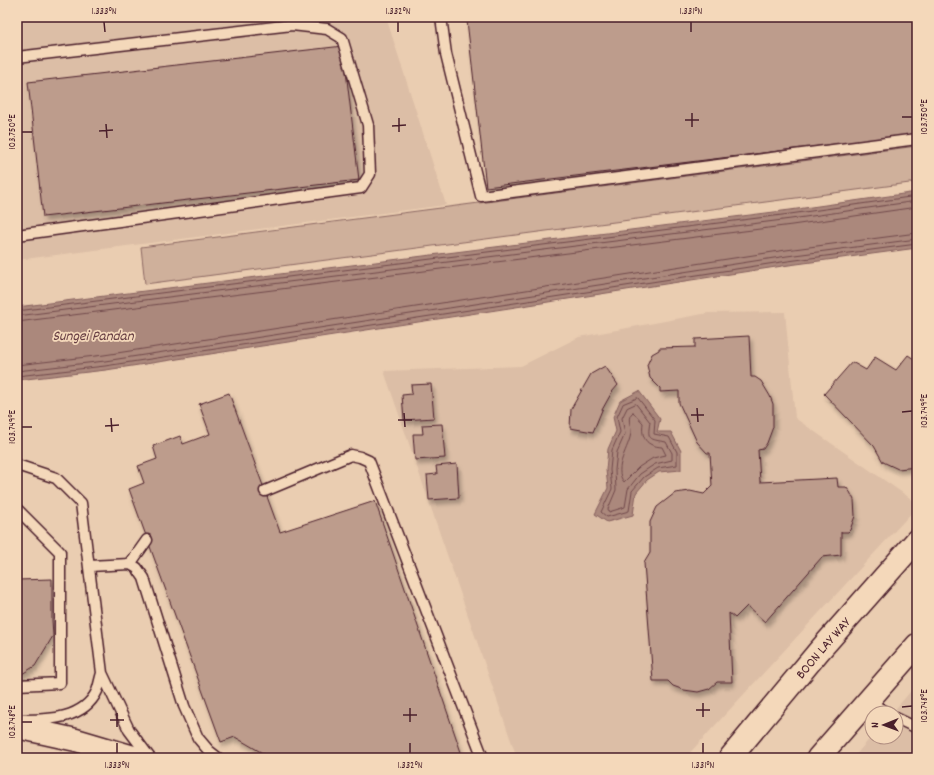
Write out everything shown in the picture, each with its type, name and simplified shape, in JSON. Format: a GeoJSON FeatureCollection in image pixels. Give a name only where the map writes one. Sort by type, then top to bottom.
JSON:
{"type":"FeatureCollection","features":[{"type":"Feature","properties":{"kind":"main road","name":"BOON LAY WAY"},"geometry":{"type":"LineString","coordinates":[[730,758],[819,651],[917,540]]}},
{"type":"Feature","properties":{"kind":"main road"},"geometry":{"type":"LineString","coordinates":[[818,758],[869,702],[917,645]]}},
{"type":"Feature","properties":{"kind":"main road"},"geometry":{"type":"LineString","coordinates":[[17,727],[76,740],[137,758]]}},
{"type":"Feature","properties":{"kind":"lane"},"geometry":{"type":"LineString","coordinates":[[441,17],[446,54],[482,196],[917,138]]}},
{"type":"Feature","properties":{"kind":"lane"},"geometry":{"type":"LineString","coordinates":[[17,57],[292,25],[327,28],[342,38],[368,125],[370,174],[361,188],[17,235]]}},
{"type":"Feature","properties":{"kind":"lane"},"geometry":{"type":"LineString","coordinates":[[265,491],[351,456],[360,456],[370,461],[483,758]]}},
{"type":"Feature","properties":{"kind":"lane"},"geometry":{"type":"LineString","coordinates":[[17,465],[56,478],[81,503],[102,673],[129,730],[150,758]]}},
{"type":"Feature","properties":{"kind":"lane"},"geometry":{"type":"LineString","coordinates":[[17,509],[60,552],[60,683],[17,684]]}},
{"type":"Feature","properties":{"kind":"lane"},"geometry":{"type":"LineString","coordinates":[[130,564],[147,540]]}},
{"type":"Feature","properties":{"kind":"lane"},"geometry":{"type":"LineString","coordinates":[[89,566],[130,564],[137,568],[144,578],[186,713],[198,738],[209,752],[218,758]]}},
{"type":"Feature","properties":{"kind":"lane"},"geometry":{"type":"LineString","coordinates":[[17,720],[50,720],[69,715],[85,705],[96,692],[102,673]]}},
{"type":"Feature","properties":{"kind":"lane"},"geometry":{"type":"LineString","coordinates":[[869,702],[874,705]]}},
{"type":"Feature","properties":{"kind":"lane"},"geometry":{"type":"LineString","coordinates":[[904,722],[917,728]]}},
{"type":"Feature","properties":{"kind":"shaded area"},"geometry":{"type":"Polygon","coordinates":[[[17,17],[386,17],[446,205],[17,260],[17,17]]]}},
{"type":"Feature","properties":{"kind":"shaded area"},"geometry":{"type":"Polygon","coordinates":[[[917,146],[917,182],[145,284],[141,247],[917,146]]]}},
{"type":"Feature","properties":{"kind":"shaded area"},"geometry":{"type":"Polygon","coordinates":[[[785,312],[795,418],[917,503],[917,507],[685,758],[517,758],[384,371],[521,366],[579,337],[708,313],[785,312]]]}},
{"type":"Feature","properties":{"kind":"shaded area"},"geometry":{"type":"Polygon","coordinates":[[[917,684],[917,758],[853,758],[864,745],[904,745],[904,705],[899,705],[917,684]]]}},
{"type":"Feature","properties":{"kind":"water","name":"Sungei Pandan"},"geometry":{"type":"Polygon","coordinates":[[[917,192],[917,248],[789,265],[106,370],[17,380],[17,307],[790,210],[917,192]]]}},
{"type":"Feature","properties":{"kind":"water"},"geometry":{"type":"Polygon","coordinates":[[[639,391],[660,419],[657,432],[671,432],[681,451],[681,470],[659,472],[647,480],[636,493],[633,515],[607,522],[595,514],[608,488],[606,470],[608,449],[616,431],[613,417],[620,401],[639,391]]]}},
{"type":"Feature","properties":{"kind":"building"},"geometry":{"type":"Polygon","coordinates":[[[478,17],[917,17],[917,134],[486,187],[467,21],[478,20],[478,17]]]}},
{"type":"Feature","properties":{"kind":"building"},"geometry":{"type":"Polygon","coordinates":[[[343,46],[359,180],[43,217],[28,82],[343,46]]]}},
{"type":"Feature","properties":{"kind":"building"},"geometry":{"type":"Polygon","coordinates":[[[749,336],[751,377],[755,377],[761,381],[773,404],[773,427],[767,443],[763,449],[758,450],[760,482],[837,478],[838,487],[846,487],[854,500],[855,516],[850,530],[848,532],[841,532],[841,555],[822,557],[765,622],[747,606],[735,618],[729,613],[732,682],[717,682],[709,689],[698,692],[684,690],[673,686],[668,681],[653,681],[644,563],[650,553],[650,522],[657,507],[675,493],[690,491],[704,494],[712,486],[710,453],[707,453],[697,442],[679,403],[679,391],[660,392],[660,388],[650,378],[647,365],[652,354],[659,350],[659,348],[695,347],[695,339],[749,336]]]}},
{"type":"Feature","properties":{"kind":"building"},"geometry":{"type":"Polygon","coordinates":[[[908,355],[917,361],[917,467],[898,469],[883,462],[874,446],[824,394],[852,362],[866,370],[875,357],[896,370],[908,355]]]}},
{"type":"Feature","properties":{"kind":"building"},"geometry":{"type":"Polygon","coordinates":[[[605,366],[618,385],[612,392],[602,410],[593,432],[570,428],[571,409],[591,374],[605,366]]]}},
{"type":"Feature","properties":{"kind":"building"},"geometry":{"type":"Polygon","coordinates":[[[431,384],[434,418],[404,420],[402,395],[412,394],[411,385],[431,384]]]}},
{"type":"Feature","properties":{"kind":"building"},"geometry":{"type":"Polygon","coordinates":[[[229,393],[280,532],[375,501],[463,758],[271,758],[235,737],[221,742],[129,489],[144,483],[138,466],[157,459],[153,446],[180,436],[183,444],[210,434],[199,404],[229,393]]]}},
{"type":"Feature","properties":{"kind":"building"},"geometry":{"type":"Polygon","coordinates":[[[442,424],[445,458],[415,460],[413,434],[423,434],[422,425],[442,424]]]}},
{"type":"Feature","properties":{"kind":"building"},"geometry":{"type":"Polygon","coordinates":[[[457,464],[459,498],[429,500],[427,475],[437,474],[436,466],[457,464]]]}},
{"type":"Feature","properties":{"kind":"building"},"geometry":{"type":"Polygon","coordinates":[[[52,579],[53,636],[35,666],[17,677],[17,580],[52,579]]]}}]}
